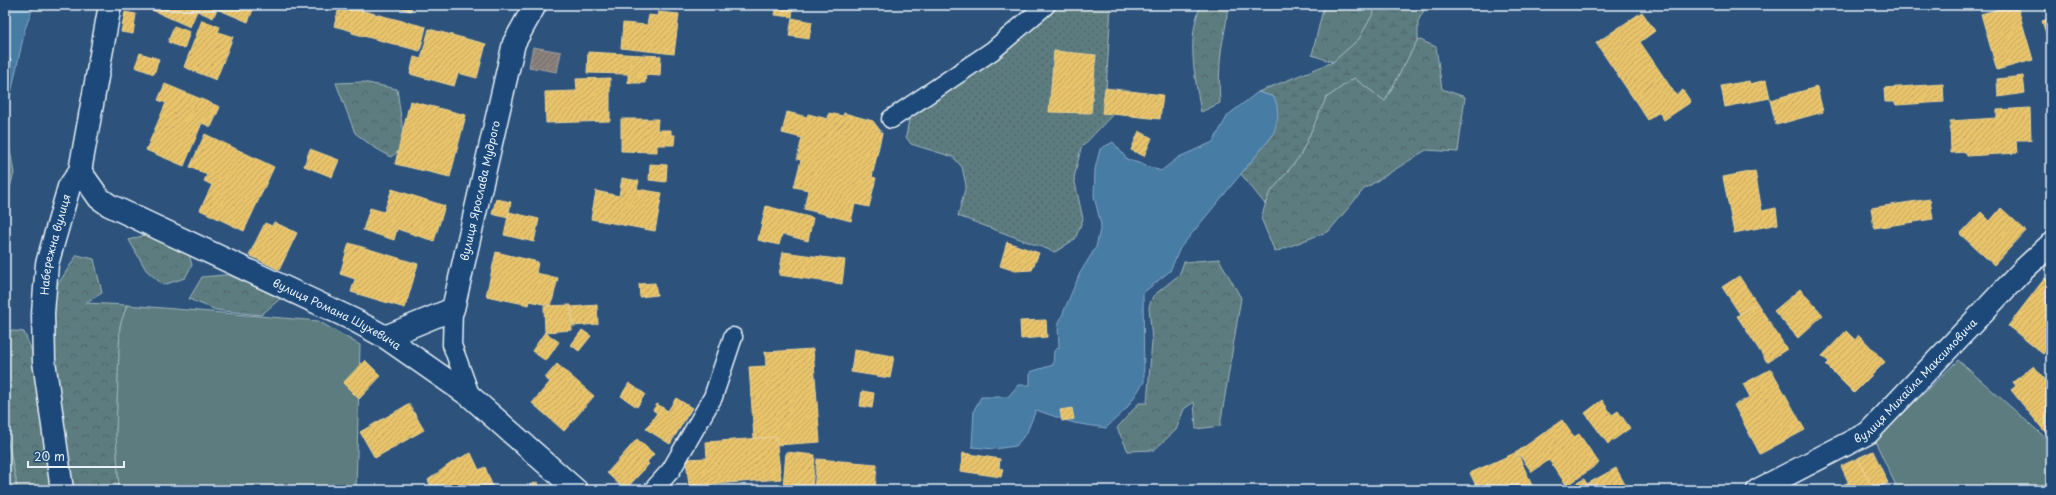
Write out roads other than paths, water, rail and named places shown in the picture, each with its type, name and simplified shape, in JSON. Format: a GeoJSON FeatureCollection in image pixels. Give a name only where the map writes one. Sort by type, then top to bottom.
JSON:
{"type":"FeatureCollection","features":[{"type":"Feature","properties":{"kind":"street","name":"Набережна вулиця"},"geometry":{"type":"LineString","coordinates":[[62,490],[44,361],[43,313],[47,264],[69,187],[80,171],[110,5]]}},
{"type":"Feature","properties":{"kind":"street","name":"вулиця Ярослава Мудрого"},"geometry":{"type":"LineString","coordinates":[[453,308],[514,43],[535,5]]}},
{"type":"Feature","properties":{"kind":"street","name":"вулиця Романа Шухевича"},"geometry":{"type":"LineString","coordinates":[[80,171],[99,198],[109,206],[354,320],[385,337],[471,397],[576,490]]}},
{"type":"Feature","properties":{"kind":"street","name":"вулиця Михайла Максимовича"},"geometry":{"type":"LineString","coordinates":[[1758,490],[1868,432],[2023,270],[2051,244]]}},
{"type":"Feature","properties":{"kind":"street"},"geometry":{"type":"LineString","coordinates":[[385,337],[453,308]]}},
{"type":"Feature","properties":{"kind":"lane"},"geometry":{"type":"LineString","coordinates":[[891,119],[992,52],[1046,5]]}},
{"type":"Feature","properties":{"kind":"lane"},"geometry":{"type":"LineString","coordinates":[[453,308],[452,345],[471,397]]}},
{"type":"Feature","properties":{"kind":"lane"},"geometry":{"type":"LineString","coordinates":[[653,490],[671,470],[713,397],[734,337]]}},
{"type":"Feature","properties":{"kind":"water"},"geometry":{"type":"Polygon","coordinates":[[[5,5],[34,5],[25,29],[5,121],[5,5]]]}},
{"type":"Feature","properties":{"kind":"water"},"geometry":{"type":"Polygon","coordinates":[[[1258,92],[1274,97],[1276,102],[1278,116],[1273,135],[1180,248],[1170,271],[1143,293],[1144,382],[1126,409],[1106,428],[1074,423],[1036,410],[1027,432],[1016,446],[994,449],[972,447],[974,410],[981,397],[1008,397],[1018,385],[1030,385],[1030,372],[1053,365],[1054,351],[1059,347],[1058,325],[1080,273],[1096,247],[1101,225],[1094,196],[1095,169],[1100,149],[1113,142],[1127,159],[1161,171],[1179,157],[1213,142],[1228,115],[1258,92]]]}}]}
